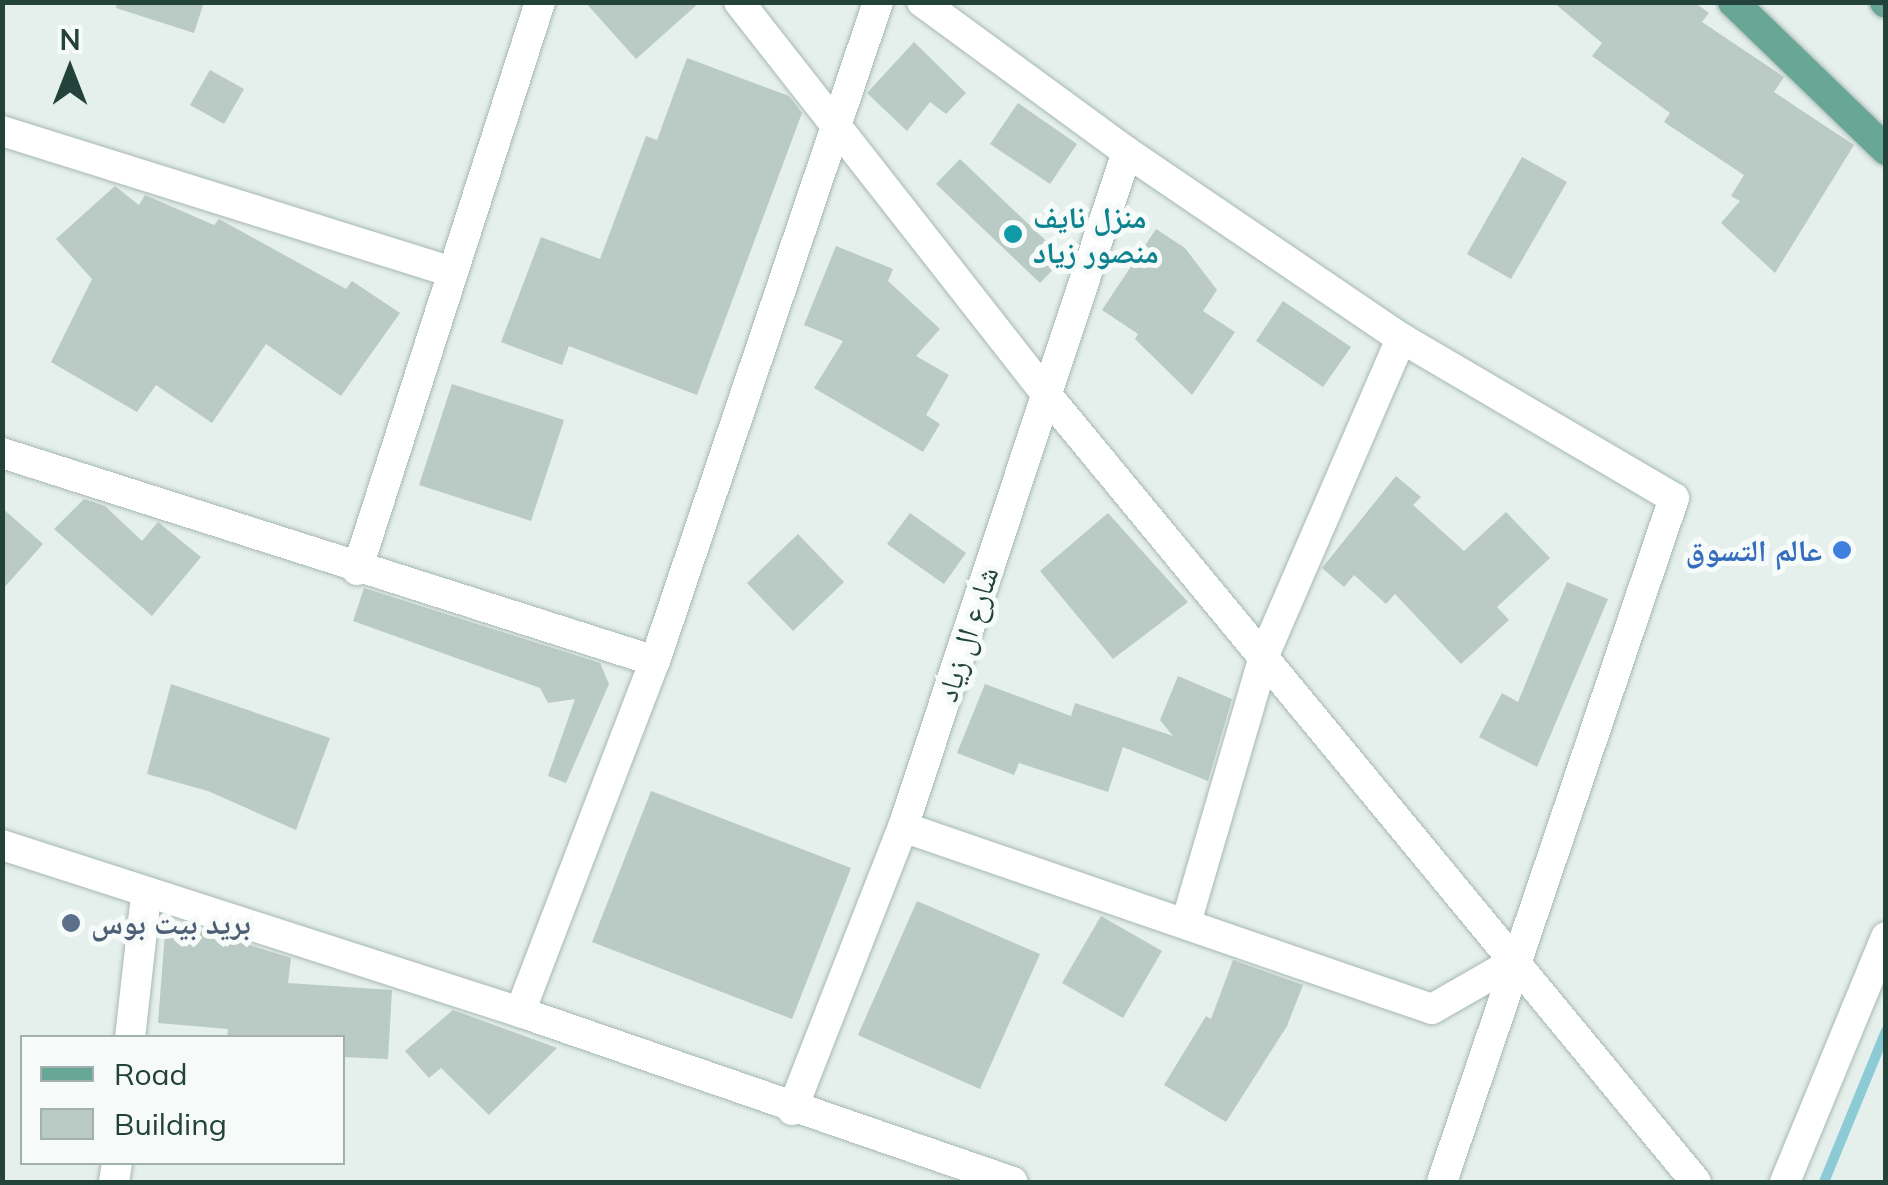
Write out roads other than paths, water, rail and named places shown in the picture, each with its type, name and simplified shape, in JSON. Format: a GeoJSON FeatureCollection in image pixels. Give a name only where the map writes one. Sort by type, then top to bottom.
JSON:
{"type":"FeatureCollection","features":[{"type":"Feature","properties":{"kind":"main road"},"geometry":{"type":"LineString","coordinates":[[1732,2],[1886,150]]}},
{"type":"Feature","properties":{"kind":"street"},"geometry":{"type":"LineString","coordinates":[[356,570],[540,2]]}},
{"type":"Feature","properties":{"kind":"street"},"geometry":{"type":"LineString","coordinates":[[739,2],[1046,394],[1265,653],[1512,963],[1696,1182]]}},
{"type":"Feature","properties":{"kind":"street"},"geometry":{"type":"LineString","coordinates":[[520,1012],[655,661],[834,120],[878,2]]}},
{"type":"Feature","properties":{"kind":"street"},"geometry":{"type":"LineString","coordinates":[[922,2],[1127,152],[1401,338],[1674,498],[1512,963],[1442,1182]]}},
{"type":"Feature","properties":{"kind":"street"},"geometry":{"type":"LineString","coordinates":[[2,131],[452,272]]}},
{"type":"Feature","properties":{"kind":"street","name":"شارع ال زياد"},"geometry":{"type":"LineString","coordinates":[[792,1110],[903,828],[1127,152]]}},
{"type":"Feature","properties":{"kind":"street"},"geometry":{"type":"LineString","coordinates":[[1186,923],[1265,653],[1401,338]]}},
{"type":"Feature","properties":{"kind":"street"},"geometry":{"type":"LineString","coordinates":[[2,453],[356,570],[655,661]]}},
{"type":"Feature","properties":{"kind":"street"},"geometry":{"type":"LineString","coordinates":[[903,828],[1432,1010],[1512,963]]}},
{"type":"Feature","properties":{"kind":"street"},"geometry":{"type":"LineString","coordinates":[[2,845],[146,895],[520,1012],[792,1110],[1013,1182]]}},
{"type":"Feature","properties":{"kind":"street"},"geometry":{"type":"LineString","coordinates":[[130,1035],[146,895]]}},
{"type":"Feature","properties":{"kind":"street"},"geometry":{"type":"LineString","coordinates":[[1785,1182],[1886,936]]}},
{"type":"Feature","properties":{"kind":"waterway"},"geometry":{"type":"LineString","coordinates":[[1824,1182],[1886,1031]]}},
{"type":"Feature","properties":{"kind":"place","name":"منزل نايف منصور زياد"},"geometry":{"type":"Point","coordinates":[1013,234]}},
{"type":"Feature","properties":{"kind":"place","name":"عالم التسوق"},"geometry":{"type":"Point","coordinates":[1842,550]}},
{"type":"Feature","properties":{"kind":"place","name":"بريد بيت بوس"},"geometry":{"type":"Point","coordinates":[71,923]}}]}
